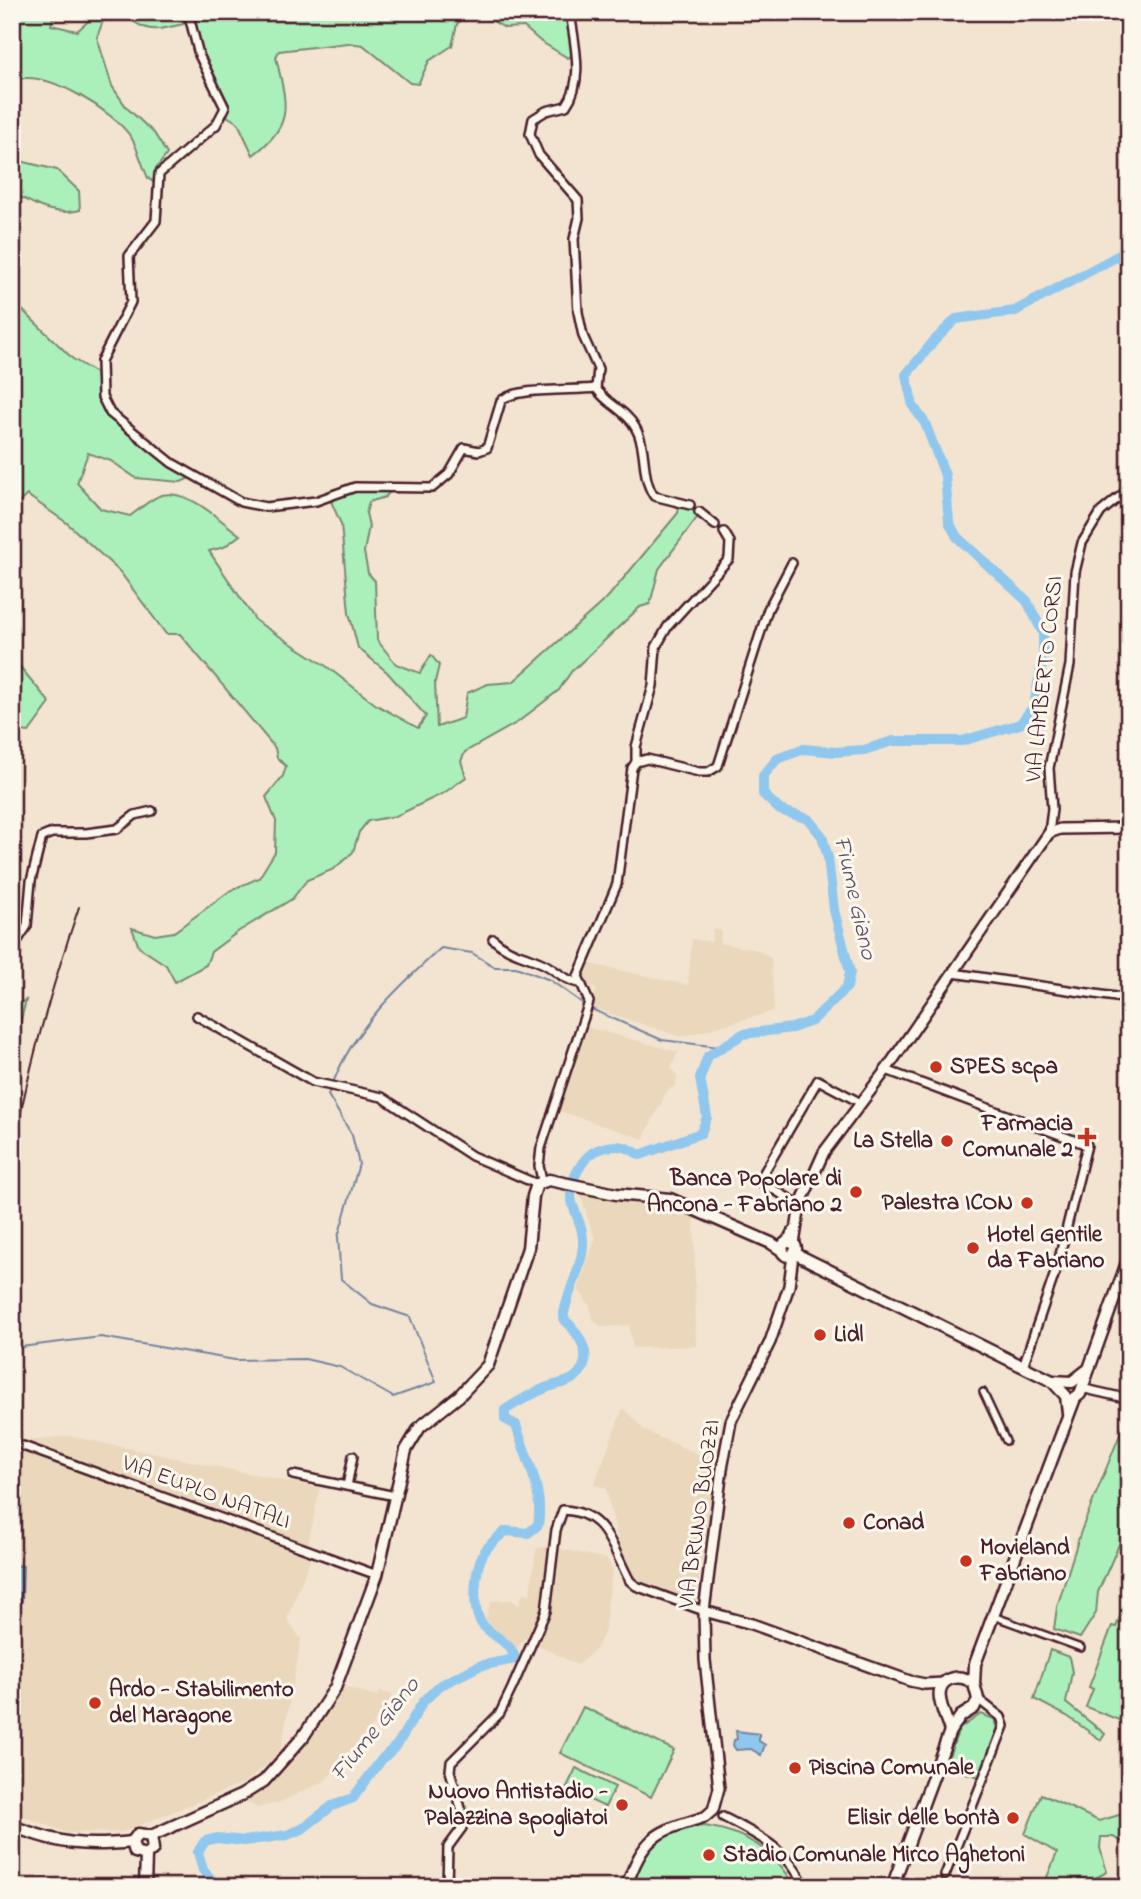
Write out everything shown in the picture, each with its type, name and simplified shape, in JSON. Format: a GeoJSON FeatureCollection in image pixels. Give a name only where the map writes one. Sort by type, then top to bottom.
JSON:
{"type":"FeatureCollection","features":[{"type":"Feature","properties":{"kind":"main road"},"geometry":{"type":"LineString","coordinates":[[12,1826],[66,1844],[90,1846],[132,1842],[138,1834],[150,1836],[242,1795],[273,1773],[303,1737],[335,1688],[377,1576],[406,1450],[420,1427],[460,1396],[488,1365],[528,1248],[533,1196],[540,1182],[564,1183],[670,1199],[789,1249],[1073,1390]]}},
{"type":"Feature","properties":{"kind":"main road"},"geometry":{"type":"LineString","coordinates":[[891,1887],[950,1731],[961,1716],[976,1704],[975,1664],[1068,1417],[1073,1390],[1087,1370],[1129,1257]]}},
{"type":"Feature","properties":{"kind":"main road"},"geometry":{"type":"LineString","coordinates":[[950,1731],[939,1698],[944,1683],[961,1677],[975,1664]]}},
{"type":"Feature","properties":{"kind":"main road"},"geometry":{"type":"LineString","coordinates":[[961,1677],[974,1685]]}},
{"type":"Feature","properties":{"kind":"main road"},"geometry":{"type":"LineString","coordinates":[[945,1712],[961,1716]]}},
{"type":"Feature","properties":{"kind":"main road"},"geometry":{"type":"LineString","coordinates":[[145,1887],[146,1855],[154,1845],[150,1836]]}},
{"type":"Feature","properties":{"kind":"main road"},"geometry":{"type":"LineString","coordinates":[[132,1842],[135,1852],[146,1855]]}},
{"type":"Feature","properties":{"kind":"street"},"geometry":{"type":"LineString","coordinates":[[188,12],[199,55],[225,108],[216,125],[159,174],[156,221],[129,256],[131,302],[102,361],[102,397],[110,413],[172,463],[241,502],[278,506],[316,501],[355,488],[432,488],[449,474],[464,448],[479,451],[487,448],[497,411],[506,395],[520,391],[566,392],[596,388]]}},
{"type":"Feature","properties":{"kind":"street"},"geometry":{"type":"LineString","coordinates":[[570,12],[576,62],[575,87],[566,106],[546,111],[533,119],[530,134],[539,155],[578,200],[579,218],[574,239],[578,312],[583,336],[598,369],[596,388]]}},
{"type":"Feature","properties":{"kind":"street"},"geometry":{"type":"LineString","coordinates":[[596,388],[635,425],[641,439],[649,488],[654,496],[690,505]]}},
{"type":"Feature","properties":{"kind":"street","name":"VIA LAMBERTO CORSI"},"geometry":{"type":"LineString","coordinates":[[789,1249],[800,1205],[824,1152],[886,1070],[1049,833],[1052,809],[1049,768],[1070,665],[1075,572],[1082,544],[1101,512],[1129,489]]}},
{"type":"Feature","properties":{"kind":"street"},"geometry":{"type":"LineString","coordinates":[[699,512],[715,525]]}},
{"type":"Feature","properties":{"kind":"street"},"geometry":{"type":"LineString","coordinates":[[197,1016],[320,1084],[382,1097],[472,1156],[540,1182],[541,1149],[589,1002],[578,976],[617,884],[632,768],[636,762],[636,747],[653,686],[656,647],[668,626],[729,559],[730,542],[724,532]]}},
{"type":"Feature","properties":{"kind":"street"},"geometry":{"type":"LineString","coordinates":[[636,762],[647,759],[708,772],[718,766],[768,609],[792,563]]}},
{"type":"Feature","properties":{"kind":"street","name":"VIA LAMBERTO CORSI"},"geometry":{"type":"LineString","coordinates":[[1052,809],[1060,829]]}},
{"type":"Feature","properties":{"kind":"street"},"geometry":{"type":"LineString","coordinates":[[12,949],[27,926],[31,881],[42,837],[52,833],[117,829],[135,815],[152,811]]}},
{"type":"Feature","properties":{"kind":"street"},"geometry":{"type":"LineString","coordinates":[[1049,833],[1060,829],[1129,828]]}},
{"type":"Feature","properties":{"kind":"street"},"geometry":{"type":"LineString","coordinates":[[493,939],[509,951],[543,964],[572,982],[579,982]]}},
{"type":"Feature","properties":{"kind":"street"},"geometry":{"type":"LineString","coordinates":[[953,972],[1129,999]]}},
{"type":"Feature","properties":{"kind":"street"},"geometry":{"type":"LineString","coordinates":[[886,1070],[1087,1145],[1057,1267],[1023,1366]]}},
{"type":"Feature","properties":{"kind":"street"},"geometry":{"type":"LineString","coordinates":[[800,1205],[759,1181],[818,1080],[861,1103]]}},
{"type":"Feature","properties":{"kind":"street"},"geometry":{"type":"LineString","coordinates":[[789,1249],[791,1276]]}},
{"type":"Feature","properties":{"kind":"street"},"geometry":{"type":"LineString","coordinates":[[791,1276],[799,1263],[812,1260]]}},
{"type":"Feature","properties":{"kind":"street","name":"VIA BRUNO BUOZZI"},"geometry":{"type":"LineString","coordinates":[[626,1887],[649,1841],[667,1828],[705,1817],[713,1810],[717,1800],[718,1776],[705,1660],[704,1606],[731,1420],[770,1342],[791,1276]]}},
{"type":"Feature","properties":{"kind":"street"},"geometry":{"type":"LineString","coordinates":[[1073,1390],[1129,1399]]}},
{"type":"Feature","properties":{"kind":"street"},"geometry":{"type":"LineString","coordinates":[[983,1392],[1006,1441]]}},
{"type":"Feature","properties":{"kind":"street","name":"VIA EUPLO NATALI"},"geometry":{"type":"LineString","coordinates":[[23,1446],[377,1576]]}},
{"type":"Feature","properties":{"kind":"street"},"geometry":{"type":"LineString","coordinates":[[347,1486],[353,1455]]}},
{"type":"Feature","properties":{"kind":"street"},"geometry":{"type":"LineString","coordinates":[[293,1475],[396,1496]]}},
{"type":"Feature","properties":{"kind":"street"},"geometry":{"type":"LineString","coordinates":[[447,1887],[448,1847],[463,1828],[463,1815],[450,1771],[451,1762],[500,1713],[512,1688],[546,1611],[555,1530],[563,1510],[582,1513],[600,1524],[630,1581],[636,1586],[704,1606],[723,1615],[925,1684],[944,1683]]}},
{"type":"Feature","properties":{"kind":"street"},"geometry":{"type":"LineString","coordinates":[[993,1616],[1081,1648]]}},
{"type":"Feature","properties":{"kind":"street"},"geometry":{"type":"LineString","coordinates":[[925,1684],[939,1698]]}},
{"type":"Feature","properties":{"kind":"street"},"geometry":{"type":"LineString","coordinates":[[945,1875],[1004,1726],[1001,1717],[976,1704]]}},
{"type":"Feature","properties":{"kind":"street"},"geometry":{"type":"LineString","coordinates":[[723,1817],[773,1844],[793,1863],[805,1887]]}},
{"type":"Feature","properties":{"kind":"shaded area"},"geometry":{"type":"Polygon","coordinates":[[[713,928],[721,931],[720,943],[758,950],[771,958],[774,1011],[681,1037],[590,1007],[597,989],[583,984],[581,978],[586,963],[688,985],[692,939],[712,942],[713,928]]]}},
{"type":"Feature","properties":{"kind":"shaded area"},"geometry":{"type":"Polygon","coordinates":[[[583,1026],[678,1052],[671,1068],[677,1076],[676,1085],[667,1091],[643,1139],[557,1110],[583,1026]]]}},
{"type":"Feature","properties":{"kind":"shaded area"},"geometry":{"type":"Polygon","coordinates":[[[579,1190],[651,1204],[672,1204],[694,1215],[696,1346],[633,1348],[629,1325],[603,1327],[594,1322],[590,1306],[578,1289],[595,1240],[579,1190]]]}},
{"type":"Feature","properties":{"kind":"shaded area"},"geometry":{"type":"Polygon","coordinates":[[[623,1408],[645,1431],[698,1454],[718,1459],[695,1604],[638,1582],[630,1573],[623,1562],[606,1488],[594,1485],[623,1408]]]}},
{"type":"Feature","properties":{"kind":"shaded area"},"geometry":{"type":"Polygon","coordinates":[[[69,1436],[320,1488],[306,1554],[311,1557],[287,1619],[301,1639],[280,1754],[244,1783],[123,1832],[68,1833],[12,1812],[12,1442],[69,1436]]]}},
{"type":"Feature","properties":{"kind":"shaded area"},"geometry":{"type":"Polygon","coordinates":[[[546,1546],[607,1559],[612,1570],[604,1633],[596,1649],[577,1665],[525,1638],[516,1649],[485,1620],[491,1601],[511,1600],[519,1605],[523,1593],[530,1594],[536,1549],[546,1546]]]}},
{"type":"Feature","properties":{"kind":"shaded area"},"geometry":{"type":"Polygon","coordinates":[[[344,1687],[378,1696],[380,1691],[393,1695],[383,1713],[325,1781],[280,1802],[257,1808],[247,1802],[277,1777],[344,1687]]]}},
{"type":"Feature","properties":{"kind":"green space"},"geometry":{"type":"Polygon","coordinates":[[[12,12],[55,12],[51,25],[77,31],[99,12],[140,12],[148,19],[174,18],[188,23],[168,28],[146,28],[122,13],[103,21],[97,37],[112,86],[127,108],[154,133],[167,154],[156,169],[153,182],[148,178],[131,137],[122,126],[95,105],[46,81],[18,79],[12,85],[12,12]]]}},
{"type":"Feature","properties":{"kind":"green space"},"geometry":{"type":"Polygon","coordinates":[[[191,12],[469,12],[457,24],[452,46],[429,61],[418,84],[410,83],[363,45],[348,43],[279,51],[276,57],[283,87],[282,122],[267,144],[253,155],[238,123],[227,116],[229,105],[203,52],[191,12]]]}},
{"type":"Feature","properties":{"kind":"green space"},"geometry":{"type":"Polygon","coordinates":[[[477,12],[567,12],[572,55],[568,58],[540,41],[524,27],[505,28],[477,12]]]}},
{"type":"Feature","properties":{"kind":"green space"},"geometry":{"type":"Polygon","coordinates":[[[12,159],[57,170],[79,191],[80,210],[53,211],[12,192],[12,159]]]}},
{"type":"Feature","properties":{"kind":"green space"},"geometry":{"type":"Polygon","coordinates":[[[12,300],[73,359],[96,373],[100,400],[107,413],[192,477],[181,482],[136,478],[111,461],[88,453],[77,483],[101,509],[130,516],[154,498],[172,494],[204,508],[240,535],[224,547],[209,551],[256,621],[326,666],[375,704],[418,728],[426,716],[387,672],[358,648],[349,613],[341,524],[330,499],[352,491],[393,489],[385,497],[369,502],[366,513],[369,526],[364,552],[368,573],[375,581],[377,640],[396,664],[420,673],[431,655],[439,665],[435,682],[437,727],[463,718],[467,693],[488,684],[513,682],[608,597],[678,513],[680,502],[699,515],[659,569],[650,604],[640,607],[571,672],[559,690],[518,722],[465,752],[461,761],[466,777],[444,793],[396,816],[368,821],[359,832],[353,852],[334,869],[307,880],[292,899],[239,931],[211,952],[206,965],[175,982],[166,965],[139,947],[132,928],[155,935],[174,932],[231,890],[259,878],[275,852],[276,821],[266,797],[283,776],[286,766],[277,758],[275,748],[180,634],[166,634],[120,572],[67,523],[27,495],[12,509],[12,300]]]}},
{"type":"Feature","properties":{"kind":"green space"},"geometry":{"type":"Polygon","coordinates":[[[12,657],[50,703],[29,732],[12,730],[12,657]]]}},
{"type":"Feature","properties":{"kind":"green space"},"geometry":{"type":"Polygon","coordinates":[[[26,1000],[17,1036],[12,1042],[12,1006],[26,1000]]]}},
{"type":"Feature","properties":{"kind":"green space"},"geometry":{"type":"Polygon","coordinates":[[[1129,1412],[1129,1522],[1098,1592],[1096,1613],[1080,1638],[1054,1629],[1057,1607],[1081,1531],[1129,1412]]]}},
{"type":"Feature","properties":{"kind":"green space"},"geometry":{"type":"Polygon","coordinates":[[[1129,1593],[1129,1724],[1086,1707],[1093,1689],[1089,1687],[1112,1626],[1116,1627],[1129,1593]]]}},
{"type":"Feature","properties":{"kind":"green space"},"geometry":{"type":"Polygon","coordinates":[[[1050,1650],[1069,1657],[1072,1672],[1066,1703],[1105,1734],[1101,1740],[1067,1716],[1034,1699],[1050,1650]]]}},
{"type":"Feature","properties":{"kind":"green space"},"geometry":{"type":"Polygon","coordinates":[[[583,1707],[674,1750],[651,1797],[560,1753],[583,1707]]]}},
{"type":"Feature","properties":{"kind":"green space"},"geometry":{"type":"Polygon","coordinates":[[[981,1714],[994,1719],[998,1728],[980,1777],[945,1767],[959,1729],[981,1714]]]}},
{"type":"Feature","properties":{"kind":"green space"},"geometry":{"type":"Polygon","coordinates":[[[576,1768],[615,1787],[605,1807],[566,1789],[576,1768]]]}},
{"type":"Feature","properties":{"kind":"green space"},"geometry":{"type":"Polygon","coordinates":[[[1041,1794],[1099,1821],[1119,1815],[1129,1807],[1129,1845],[1113,1837],[1101,1837],[1100,1848],[1107,1872],[1092,1880],[1079,1878],[1043,1887],[1057,1853],[1025,1834],[1041,1794]]]}},
{"type":"Feature","properties":{"kind":"green space","name":"Stadio Comunale Mirco Aghetoni"},"geometry":{"type":"Polygon","coordinates":[[[705,1826],[733,1833],[758,1845],[778,1863],[795,1887],[632,1887],[641,1862],[657,1843],[679,1831],[705,1826]]]}},
{"type":"Feature","properties":{"kind":"water"},"geometry":{"type":"Polygon","coordinates":[[[12,1565],[23,1566],[22,1601],[12,1601],[12,1565]]]}},
{"type":"Feature","properties":{"kind":"water"},"geometry":{"type":"Polygon","coordinates":[[[736,1731],[759,1734],[759,1741],[765,1745],[761,1755],[751,1749],[736,1750],[733,1745],[737,1739],[736,1731]]]}},
{"type":"Feature","properties":{"kind":"waterway","name":"Fiume Giano"},"geometry":{"type":"LineString","coordinates":[[210,1887],[212,1880],[203,1870],[198,1852],[205,1841],[217,1838],[244,1841],[287,1835],[302,1829],[332,1806],[353,1798],[382,1759],[397,1745],[423,1702],[439,1686],[479,1666],[515,1659],[510,1648],[486,1629],[479,1618],[475,1600],[476,1579],[483,1554],[496,1539],[506,1531],[528,1533],[538,1525],[538,1499],[533,1474],[516,1425],[505,1419],[505,1410],[542,1389],[571,1380],[585,1363],[580,1339],[563,1318],[583,1245],[571,1195],[577,1171],[587,1157],[600,1149],[621,1146],[640,1155],[701,1133],[707,1117],[700,1078],[708,1056],[743,1034],[792,1028],[812,1021],[847,987],[850,972],[834,910],[828,858],[822,836],[808,819],[780,810],[763,794],[763,776],[777,759],[804,749],[835,752],[864,750],[893,741],[962,741],[1020,724],[1034,706],[1043,657],[1043,633],[1027,601],[957,537],[949,522],[945,475],[925,423],[913,406],[906,375],[956,319],[1015,311],[1129,250]]}},
{"type":"Feature","properties":{"kind":"waterway"},"geometry":{"type":"LineString","coordinates":[[333,1083],[365,1026],[393,993],[441,948],[472,953],[495,967],[516,967],[550,980],[585,1005]]}},
{"type":"Feature","properties":{"kind":"waterway"},"geometry":{"type":"LineString","coordinates":[[589,1008],[662,1040],[719,1047]]}},
{"type":"Feature","properties":{"kind":"waterway"},"geometry":{"type":"LineString","coordinates":[[12,1348],[101,1337],[235,1360],[305,1359],[340,1367],[393,1397],[436,1382],[410,1317],[372,1304],[341,1279],[338,1237],[359,1164],[352,1135],[328,1095],[331,1088]]}},
{"type":"Feature","properties":{"kind":"railway"},"geometry":{"type":"LineString","coordinates":[[12,1157],[41,1030],[79,907]]}},
{"type":"Feature","properties":{"kind":"place","name":"SPES scpa"},"geometry":{"type":"Point","coordinates":[936,1067]}},
{"type":"Feature","properties":{"kind":"place","name":"Farmacia Comunale 2"},"geometry":{"type":"Point","coordinates":[1087,1137]}},
{"type":"Feature","properties":{"kind":"place","name":"La Stella"},"geometry":{"type":"Point","coordinates":[947,1141]}},
{"type":"Feature","properties":{"kind":"place","name":"Banca Popolare di Ancona - Fabriano 2"},"geometry":{"type":"Point","coordinates":[856,1192]}},
{"type":"Feature","properties":{"kind":"place","name":"Palestra ICON"},"geometry":{"type":"Point","coordinates":[1027,1203]}},
{"type":"Feature","properties":{"kind":"place","name":"Hotel Gentile da Fabriano"},"geometry":{"type":"Point","coordinates":[973,1248]}},
{"type":"Feature","properties":{"kind":"place","name":"Lidl"},"geometry":{"type":"Point","coordinates":[820,1335]}},
{"type":"Feature","properties":{"kind":"place","name":"Conad"},"geometry":{"type":"Point","coordinates":[849,1523]}},
{"type":"Feature","properties":{"kind":"place","name":"Movieland Fabriano"},"geometry":{"type":"Point","coordinates":[966,1561]}},
{"type":"Feature","properties":{"kind":"place","name":"Ardo - Stabilimento del Maragone"},"geometry":{"type":"Point","coordinates":[95,1703]}},
{"type":"Feature","properties":{"kind":"place","name":"Piscina Comunale"},"geometry":{"type":"Point","coordinates":[795,1768]}},
{"type":"Feature","properties":{"kind":"place","name":"Nuovo Antistadio - Palazzina spogliatoi"},"geometry":{"type":"Point","coordinates":[622,1805]}},
{"type":"Feature","properties":{"kind":"place","name":"Elisir delle bontà"},"geometry":{"type":"Point","coordinates":[1013,1818]}},
{"type":"Feature","properties":{"kind":"place","name":"Stadio Comunale Mirco Aghetoni"},"geometry":{"type":"Point","coordinates":[709,1855]}}]}
